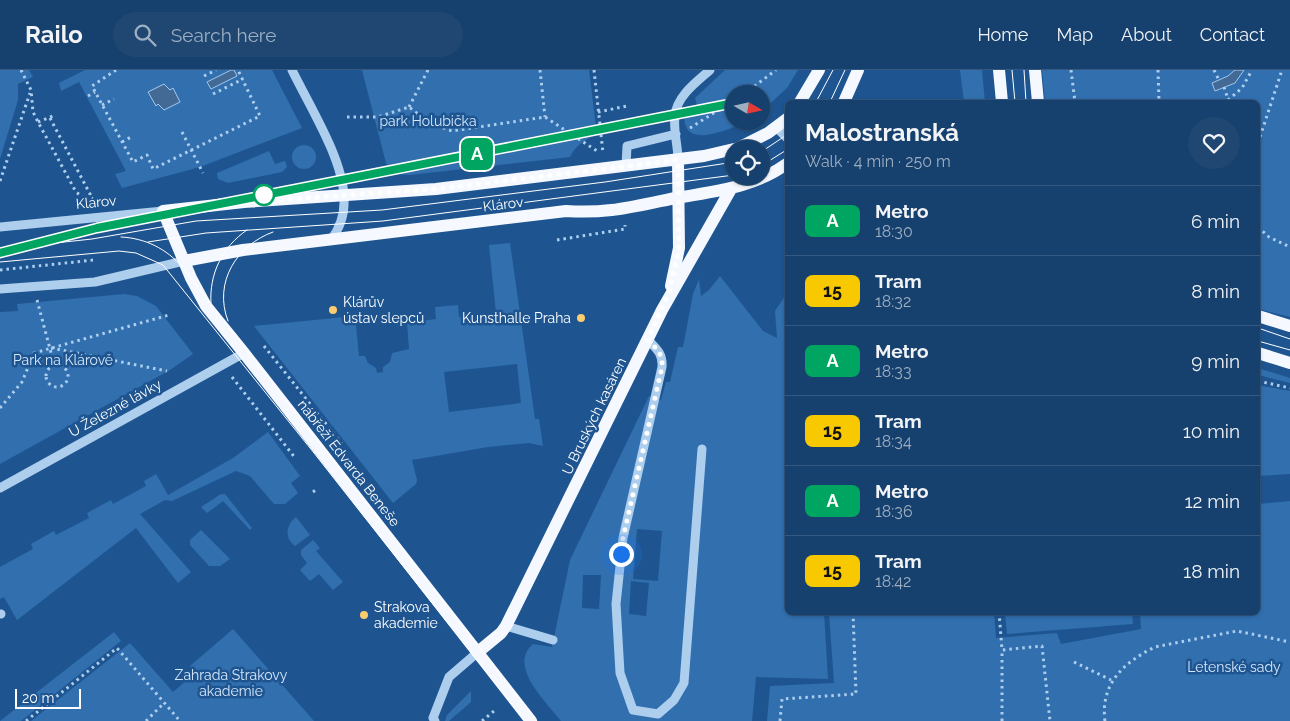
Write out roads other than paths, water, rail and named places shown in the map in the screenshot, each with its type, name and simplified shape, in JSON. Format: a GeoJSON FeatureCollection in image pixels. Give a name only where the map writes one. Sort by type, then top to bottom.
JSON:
{"type":"FeatureCollection","features":[{"type":"Feature","properties":{"kind":"main road"},"geometry":{"type":"LineString","coordinates":[[801,100],[819,70]]}},
{"type":"Feature","properties":{"kind":"main road"},"geometry":{"type":"LineString","coordinates":[[845,100],[858,70]]}},
{"type":"Feature","properties":{"kind":"main road"},"geometry":{"type":"LineString","coordinates":[[999,70],[1002,100]]}},
{"type":"Feature","properties":{"kind":"main road"},"geometry":{"type":"LineString","coordinates":[[1035,70],[1038,100]]}},
{"type":"Feature","properties":{"kind":"main road","name":"Klárov"},"geometry":{"type":"LineString","coordinates":[[756,140],[785,120]]}},
{"type":"Feature","properties":{"kind":"main road","name":"Klárov"},"geometry":{"type":"LineString","coordinates":[[163,211],[244,202],[344,197],[436,189],[678,160],[725,151]]}},
{"type":"Feature","properties":{"kind":"main road"},"geometry":{"type":"LineString","coordinates":[[662,310],[674,274],[679,248],[678,160]]}},
{"type":"Feature","properties":{"kind":"main road","name":"Klárov"},"geometry":{"type":"LineString","coordinates":[[184,261],[243,250],[566,211],[602,212],[731,189],[767,175],[785,165]]}},
{"type":"Feature","properties":{"kind":"main road","name":"U Bruských kasáren"},"geometry":{"type":"LineString","coordinates":[[478,652],[501,633],[506,626],[662,310],[731,189]]}},
{"type":"Feature","properties":{"kind":"main road","name":"nábřeží Edvarda Beneše"},"geometry":{"type":"LineString","coordinates":[[163,211],[206,306],[531,721]]}},
{"type":"Feature","properties":{"kind":"main road"},"geometry":{"type":"LineString","coordinates":[[1260,317],[1290,326]]}},
{"type":"Feature","properties":{"kind":"main road"},"geometry":{"type":"LineString","coordinates":[[1260,354],[1290,363]]}},
{"type":"Feature","properties":{"kind":"street"},"geometry":{"type":"LineString","coordinates":[[292,70],[335,157],[344,197],[340,225],[331,240]]}},
{"type":"Feature","properties":{"kind":"street"},"geometry":{"type":"LineString","coordinates":[[678,160],[674,116],[677,105],[694,84],[710,70]]}},
{"type":"Feature","properties":{"kind":"street"},"geometry":{"type":"LineString","coordinates":[[776,127],[785,136]]}},
{"type":"Feature","properties":{"kind":"street"},"geometry":{"type":"LineString","coordinates":[[626,166],[627,146],[676,134]]}},
{"type":"Feature","properties":{"kind":"street","name":"Klárov"},"geometry":{"type":"LineString","coordinates":[[0,227],[163,211]]}},
{"type":"Feature","properties":{"kind":"street","name":"Klárov"},"geometry":{"type":"LineString","coordinates":[[0,289],[95,282],[184,261]]}},
{"type":"Feature","properties":{"kind":"street"},"geometry":{"type":"LineString","coordinates":[[648,340],[659,351],[663,359],[623,538],[616,604],[620,673],[633,710],[658,714],[674,700],[684,683],[702,449]]}},
{"type":"Feature","properties":{"kind":"street","name":"U Železné lávky"},"geometry":{"type":"LineString","coordinates":[[0,488],[244,353]]}},
{"type":"Feature","properties":{"kind":"street"},"geometry":{"type":"LineString","coordinates":[[506,626],[553,640]]}},
{"type":"Feature","properties":{"kind":"street"},"geometry":{"type":"LineString","coordinates":[[435,721],[433,718],[449,677],[478,652]]}},
{"type":"Feature","properties":{"kind":"tram line"},"geometry":{"type":"LineString","coordinates":[[817,100],[833,70]]}},
{"type":"Feature","properties":{"kind":"tram line"},"geometry":{"type":"LineString","coordinates":[[831,100],[845,70]]}},
{"type":"Feature","properties":{"kind":"tram line"},"geometry":{"type":"LineString","coordinates":[[1012,70],[1015,100]]}},
{"type":"Feature","properties":{"kind":"tram line"},"geometry":{"type":"LineString","coordinates":[[1024,70],[1026,100]]}},
{"type":"Feature","properties":{"kind":"tram line"},"geometry":{"type":"LineString","coordinates":[[770,146],[785,136]]}},
{"type":"Feature","properties":{"kind":"tram line"},"geometry":{"type":"LineString","coordinates":[[770,160],[785,151]]}},
{"type":"Feature","properties":{"kind":"tram line"},"geometry":{"type":"LineString","coordinates":[[0,249],[92,239],[196,221],[382,210],[605,182],[725,163]]}},
{"type":"Feature","properties":{"kind":"tram line"},"geometry":{"type":"LineString","coordinates":[[148,242],[206,233],[383,221],[725,176]]}},
{"type":"Feature","properties":{"kind":"tram line"},"geometry":{"type":"LineString","coordinates":[[211,304],[212,282],[219,262],[224,253],[247,230]]}},
{"type":"Feature","properties":{"kind":"tram line"},"geometry":{"type":"LineString","coordinates":[[228,321],[224,307],[224,292],[226,279],[231,267],[249,246],[273,232]]}},
{"type":"Feature","properties":{"kind":"tram line"},"geometry":{"type":"LineString","coordinates":[[121,237],[147,242],[170,255],[182,267],[537,721]]}},
{"type":"Feature","properties":{"kind":"tram line"},"geometry":{"type":"LineString","coordinates":[[0,262],[119,251],[136,253],[163,265],[525,721]]}},
{"type":"Feature","properties":{"kind":"tram line"},"geometry":{"type":"LineString","coordinates":[[1260,329],[1290,339]]}},
{"type":"Feature","properties":{"kind":"tram line"},"geometry":{"type":"LineString","coordinates":[[1260,342],[1290,350]]}},
{"type":"Feature","properties":{"kind":"metro line","name":"A"},"geometry":{"type":"LineString","coordinates":[[0,253],[82,231],[725,105]]}},
{"type":"Feature","properties":{"kind":"place","name":"Klárův ústav slepců"},"geometry":{"type":"Point","coordinates":[333,310]}},
{"type":"Feature","properties":{"kind":"place","name":"Kunsthalle Praha"},"geometry":{"type":"Point","coordinates":[581,318]}},
{"type":"Feature","properties":{"kind":"place","name":"Strakova akademie"},"geometry":{"type":"Point","coordinates":[364,615]}},
{"type":"Feature","properties":{"kind":"park label","name":"park Holubička"},"geometry":{"type":"Point","coordinates":[428,121]}},
{"type":"Feature","properties":{"kind":"park label","name":"Park na Klárově"},"geometry":{"type":"Point","coordinates":[63,360]}},
{"type":"Feature","properties":{"kind":"park label","name":"Letenské sady"},"geometry":{"type":"Point","coordinates":[1234,667]}},
{"type":"Feature","properties":{"kind":"park label","name":"Zahrada Strakovy akademie"},"geometry":{"type":"Point","coordinates":[231,684]}}]}
